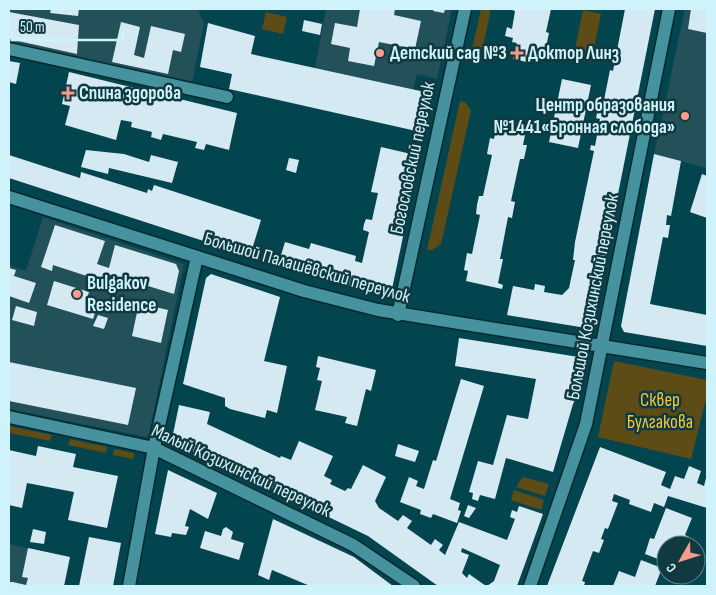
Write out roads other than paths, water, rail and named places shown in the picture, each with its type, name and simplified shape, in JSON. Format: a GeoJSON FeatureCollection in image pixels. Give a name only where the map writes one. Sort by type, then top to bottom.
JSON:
{"type":"FeatureCollection","features":[{"type":"Feature","properties":{"kind":"street","name":"Богословский переулок"},"geometry":{"type":"LineString","coordinates":[[398,314],[465,9]]}},
{"type":"Feature","properties":{"kind":"street","name":"Большой Козихинский переулок"},"geometry":{"type":"LineString","coordinates":[[530,586],[586,424],[669,9]]}},
{"type":"Feature","properties":{"kind":"street"},"geometry":{"type":"LineString","coordinates":[[9,49],[227,97]]}},
{"type":"Feature","properties":{"kind":"street","name":"Большой Палашёвский переулок"},"geometry":{"type":"LineString","coordinates":[[9,197],[304,291],[398,314],[707,363]]}},
{"type":"Feature","properties":{"kind":"street"},"geometry":{"type":"LineString","coordinates":[[129,586],[154,448],[197,257]]}},
{"type":"Feature","properties":{"kind":"street","name":"Малый Козихинский переулок"},"geometry":{"type":"LineString","coordinates":[[9,417],[154,448],[353,545],[414,586]]}},
{"type":"Feature","properties":{"kind":"place","name":"Детский сад №3"},"geometry":{"type":"Point","coordinates":[380,53]}},
{"type":"Feature","properties":{"kind":"place","name":"Доктор Линз"},"geometry":{"type":"Point","coordinates":[517,53]}},
{"type":"Feature","properties":{"kind":"place","name":"Спина здорова"},"geometry":{"type":"Point","coordinates":[68,93]}},
{"type":"Feature","properties":{"kind":"place","name":"Центр образования №1441«Бронная слобода»"},"geometry":{"type":"Point","coordinates":[685,116]}},
{"type":"Feature","properties":{"kind":"place","name":"Bulgakov Residence"},"geometry":{"type":"Point","coordinates":[77,294]}},
{"type":"Feature","properties":{"kind":"park label","name":"Сквер Булгакова"},"geometry":{"type":"Point","coordinates":[660,411]}}]}
